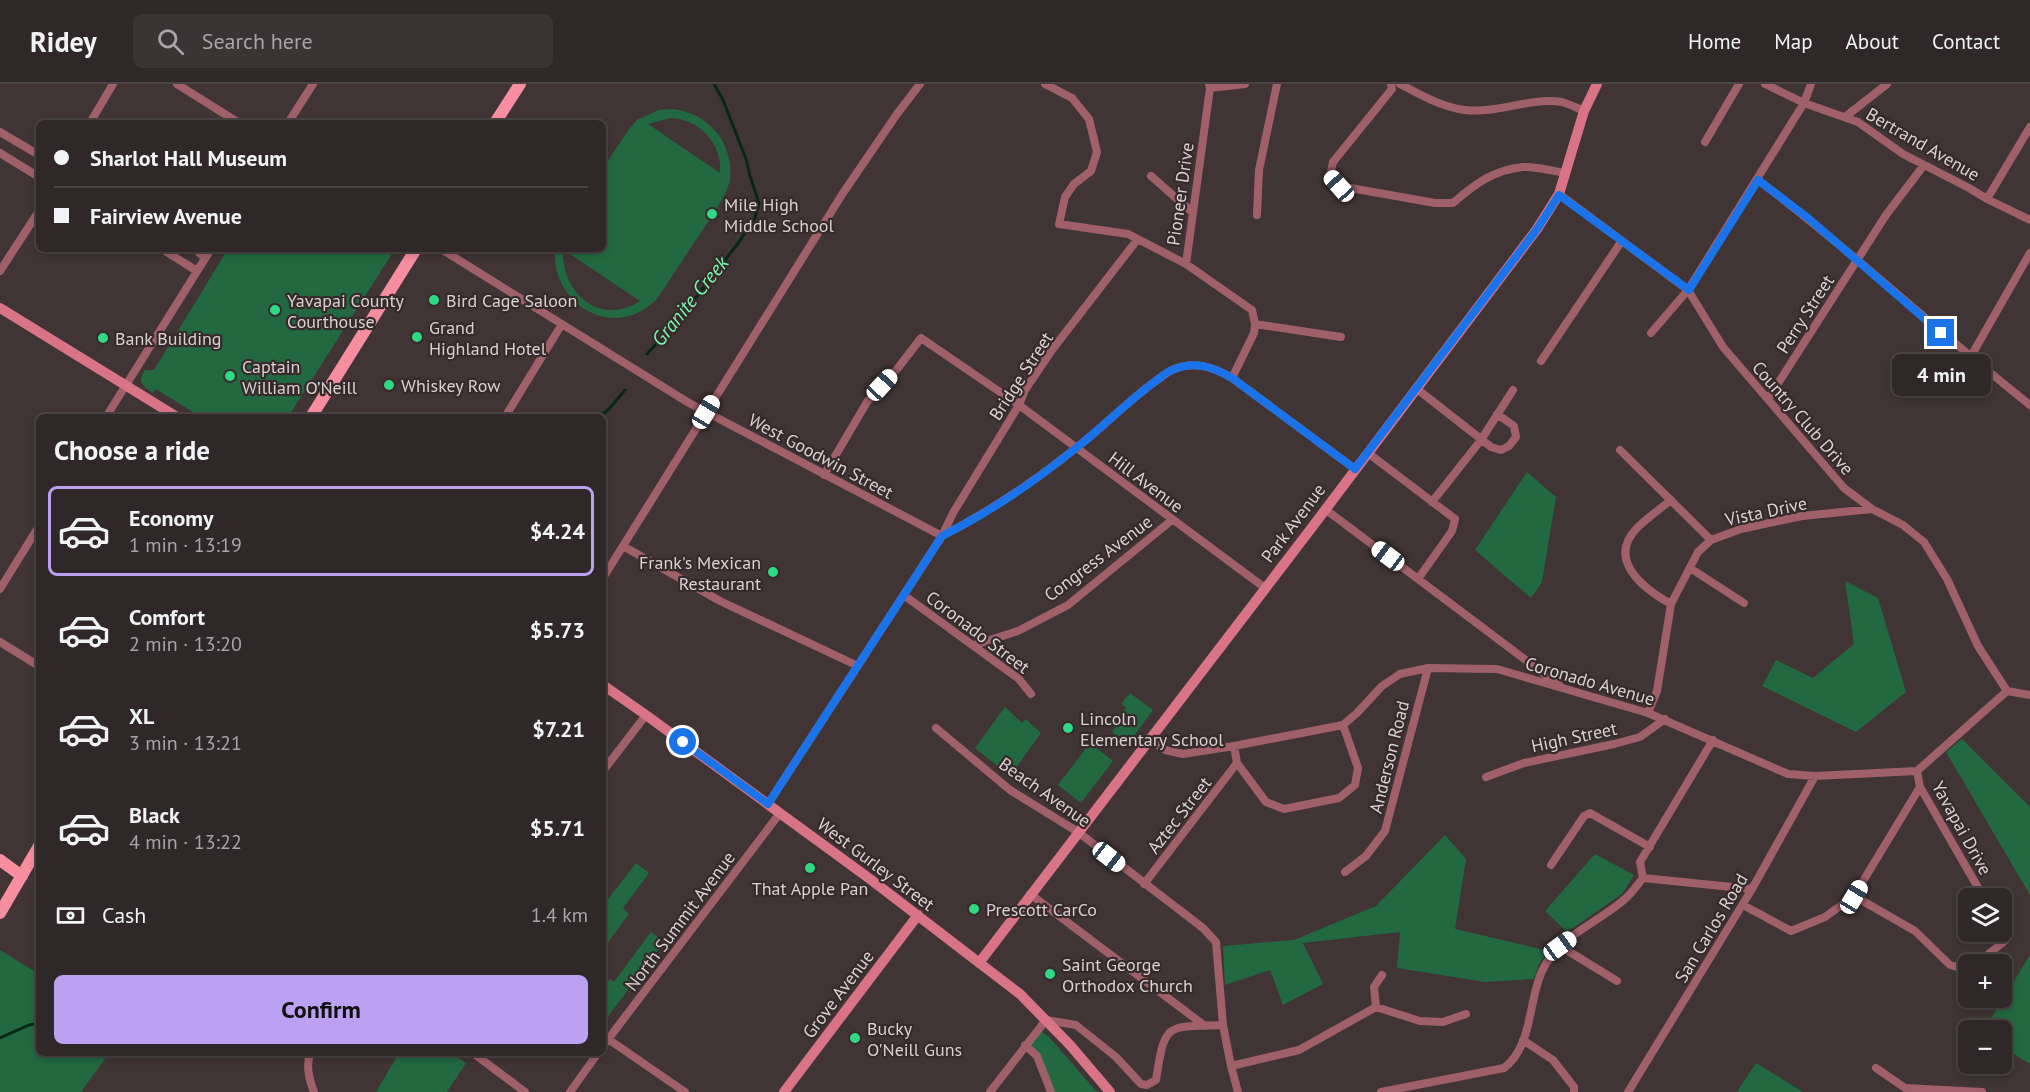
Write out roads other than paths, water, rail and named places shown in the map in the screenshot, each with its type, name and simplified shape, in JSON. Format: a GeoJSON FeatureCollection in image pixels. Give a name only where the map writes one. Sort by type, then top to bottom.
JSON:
{"type":"FeatureCollection","features":[{"type":"Feature","properties":{"kind":"main road"},"geometry":{"type":"LineString","coordinates":[[497,120],[520,84]]}},
{"type":"Feature","properties":{"kind":"main road"},"geometry":{"type":"LineString","coordinates":[[313,414],[414,252]]}},
{"type":"Feature","properties":{"kind":"main road"},"geometry":{"type":"LineString","coordinates":[[0,913],[36,851]]}},
{"type":"Feature","properties":{"kind":"main road"},"geometry":{"type":"LineString","coordinates":[[0,860],[22,876]]}},
{"type":"Feature","properties":{"kind":"street"},"geometry":{"type":"LineString","coordinates":[[92,120],[113,84]]}},
{"type":"Feature","properties":{"kind":"street"},"geometry":{"type":"LineString","coordinates":[[177,84],[234,120]]}},
{"type":"Feature","properties":{"kind":"street"},"geometry":{"type":"LineString","coordinates":[[290,120],[313,84]]}},
{"type":"Feature","properties":{"kind":"street"},"geometry":{"type":"LineString","coordinates":[[606,574],[843,193],[920,84]]}},
{"type":"Feature","properties":{"kind":"street"},"geometry":{"type":"LineString","coordinates":[[1045,84],[1072,98],[1089,119],[1097,152],[1091,171],[1074,184],[1065,197],[1059,224],[1128,234],[1186,264]]}},
{"type":"Feature","properties":{"kind":"street"},"geometry":{"type":"LineString","coordinates":[[1210,86],[1245,84]]}},
{"type":"Feature","properties":{"kind":"street"},"geometry":{"type":"LineString","coordinates":[[1257,214],[1259,170],[1277,84]]}},
{"type":"Feature","properties":{"kind":"street"},"geometry":{"type":"LineString","coordinates":[[1391,84],[1392,88],[1333,162],[1330,176],[1339,186],[1435,203],[1453,203],[1476,182],[1501,172],[1524,167],[1565,173]]}},
{"type":"Feature","properties":{"kind":"street"},"geometry":{"type":"LineString","coordinates":[[1400,84],[1439,104],[1466,110],[1505,108],[1546,101],[1564,103],[1584,111]]}},
{"type":"Feature","properties":{"kind":"street","name":"Park Avenue"},"geometry":{"type":"LineString","coordinates":[[979,963],[1537,229],[1559,195],[1584,111],[1597,84]]}},
{"type":"Feature","properties":{"kind":"street"},"geometry":{"type":"LineString","coordinates":[[1705,142],[1738,84]]}},
{"type":"Feature","properties":{"kind":"street","name":"Bertrand Avenue"},"geometry":{"type":"LineString","coordinates":[[1765,84],[1804,103],[1857,122],[1903,154],[2030,220]]}},
{"type":"Feature","properties":{"kind":"street"},"geometry":{"type":"LineString","coordinates":[[1651,333],[1689,290],[1804,103],[1811,84]]}},
{"type":"Feature","properties":{"kind":"street"},"geometry":{"type":"LineString","coordinates":[[1845,117],[1887,84]]}},
{"type":"Feature","properties":{"kind":"street","name":"Pioneer Drive"},"geometry":{"type":"LineString","coordinates":[[1210,86],[1186,264],[1252,310],[1255,324]]}},
{"type":"Feature","properties":{"kind":"street"},"geometry":{"type":"LineString","coordinates":[[1987,199],[2030,127]]}},
{"type":"Feature","properties":{"kind":"street"},"geometry":{"type":"LineString","coordinates":[[0,132],[36,153]]}},
{"type":"Feature","properties":{"kind":"street"},"geometry":{"type":"LineString","coordinates":[[0,153],[36,175]]}},
{"type":"Feature","properties":{"kind":"street","name":"Perry Street"},"geometry":{"type":"LineString","coordinates":[[1768,399],[1886,214],[1924,165]]}},
{"type":"Feature","properties":{"kind":"street"},"geometry":{"type":"LineString","coordinates":[[1150,176],[1192,212]]}},
{"type":"Feature","properties":{"kind":"street"},"geometry":{"type":"LineString","coordinates":[[1758,180],[1808,218],[1970,358],[2030,405]]}},
{"type":"Feature","properties":{"kind":"street","name":"Country Club Drive"},"geometry":{"type":"LineString","coordinates":[[1559,195],[1689,290],[1723,347],[1844,489],[1872,509],[1903,525],[1924,542],[1947,579],[1978,646],[2007,691]]}},
{"type":"Feature","properties":{"kind":"street"},"geometry":{"type":"LineString","coordinates":[[0,271],[36,216]]}},
{"type":"Feature","properties":{"kind":"street","name":"Bridge Street"},"geometry":{"type":"LineString","coordinates":[[768,804],[942,536],[953,513],[1019,405],[1025,390],[1052,350],[1137,240]]}},
{"type":"Feature","properties":{"kind":"street"},"geometry":{"type":"LineString","coordinates":[[1541,361],[1621,242]]}},
{"type":"Feature","properties":{"kind":"street"},"geometry":{"type":"LineString","coordinates":[[167,252],[197,270]]}},
{"type":"Feature","properties":{"kind":"street"},"geometry":{"type":"LineString","coordinates":[[198,252],[205,258]]}},
{"type":"Feature","properties":{"kind":"street"},"geometry":{"type":"LineString","coordinates":[[108,414],[209,252]]}},
{"type":"Feature","properties":{"kind":"street","name":"West Goodwin Street"},"geometry":{"type":"LineString","coordinates":[[446,252],[706,412],[942,536]]}},
{"type":"Feature","properties":{"kind":"street"},"geometry":{"type":"LineString","coordinates":[[1970,358],[2030,253]]}},
{"type":"Feature","properties":{"kind":"street"},"geometry":{"type":"LineString","coordinates":[[0,308],[172,414]]}},
{"type":"Feature","properties":{"kind":"street"},"geometry":{"type":"LineString","coordinates":[[507,414],[562,324]]}},
{"type":"Feature","properties":{"kind":"street"},"geometry":{"type":"LineString","coordinates":[[1232,378],[1254,333],[1255,324],[1341,337]]}},
{"type":"Feature","properties":{"kind":"street","name":"Hill Avenue"},"geometry":{"type":"LineString","coordinates":[[824,476],[867,402],[921,339],[1019,405],[1265,588]]}},
{"type":"Feature","properties":{"kind":"street"},"geometry":{"type":"LineString","coordinates":[[942,536],[974,520],[1014,495],[1077,448],[1136,396],[1172,370],[1194,364],[1214,367],[1232,378],[1355,469]]}},
{"type":"Feature","properties":{"kind":"street"},"geometry":{"type":"LineString","coordinates":[[1417,389],[1481,440],[1501,450],[1509,446],[1516,437],[1514,426],[1497,414]]}},
{"type":"Feature","properties":{"kind":"street"},"geometry":{"type":"LineString","coordinates":[[1432,502],[1481,440],[1513,390]]}},
{"type":"Feature","properties":{"kind":"street"},"geometry":{"type":"LineString","coordinates":[[1620,450],[1711,540]]}},
{"type":"Feature","properties":{"kind":"street"},"geometry":{"type":"LineString","coordinates":[[1368,453],[1455,519],[1452,531],[1418,579]]}},
{"type":"Feature","properties":{"kind":"street"},"geometry":{"type":"LineString","coordinates":[[1671,500],[1636,529],[1626,548],[1627,566],[1653,594],[1671,604]]}},
{"type":"Feature","properties":{"kind":"street"},"geometry":{"type":"LineString","coordinates":[[1325,509],[1564,688]]}},
{"type":"Feature","properties":{"kind":"street","name":"Vista Drive"},"geometry":{"type":"LineString","coordinates":[[1648,713],[1657,691],[1671,604],[1698,552],[1711,540],[1741,529],[1802,516],[1872,509]]}},
{"type":"Feature","properties":{"kind":"street","name":"Congress Avenue"},"geometry":{"type":"LineString","coordinates":[[974,645],[1018,631],[1068,604],[1172,520]]}},
{"type":"Feature","properties":{"kind":"street"},"geometry":{"type":"LineString","coordinates":[[0,590],[36,531]]}},
{"type":"Feature","properties":{"kind":"street"},"geometry":{"type":"LineString","coordinates":[[623,546],[720,601],[858,666]]}},
{"type":"Feature","properties":{"kind":"street"},"geometry":{"type":"LineString","coordinates":[[1690,568],[1744,603]]}},
{"type":"Feature","properties":{"kind":"street","name":"Coronado Street"},"geometry":{"type":"LineString","coordinates":[[904,596],[1019,679],[1031,694]]}},
{"type":"Feature","properties":{"kind":"street"},"geometry":{"type":"LineString","coordinates":[[0,642],[36,664]]}},
{"type":"Feature","properties":{"kind":"street","name":"Coronado Avenue"},"geometry":{"type":"LineString","coordinates":[[1343,725],[1382,686],[1400,674],[1428,668],[1497,669],[1665,719],[1788,774],[1815,776],[1917,771]]}},
{"type":"Feature","properties":{"kind":"street","name":"Anderson Road"},"geometry":{"type":"LineString","coordinates":[[1345,872],[1366,856],[1385,831],[1428,668]]}},
{"type":"Feature","properties":{"kind":"street","name":"West Gurley Street"},"geometry":{"type":"LineString","coordinates":[[606,687],[646,714],[918,915],[1020,994],[1070,1045],[1110,1092]]}},
{"type":"Feature","properties":{"kind":"street"},"geometry":{"type":"LineString","coordinates":[[1917,771],[2007,691],[2030,695]]}},
{"type":"Feature","properties":{"kind":"street"},"geometry":{"type":"LineString","coordinates":[[606,767],[646,714]]}},
{"type":"Feature","properties":{"kind":"street","name":"High Street"},"geometry":{"type":"LineString","coordinates":[[1486,777],[1524,763],[1614,744],[1640,736],[1665,719]]}},
{"type":"Feature","properties":{"kind":"street"},"geometry":{"type":"LineString","coordinates":[[1149,739],[1165,750],[1183,754],[1343,725],[1358,768],[1355,786],[1339,798],[1284,809],[1266,802],[1237,763],[1234,746]]}},
{"type":"Feature","properties":{"kind":"street","name":"Beach Avenue"},"geometry":{"type":"LineString","coordinates":[[936,728],[1010,790],[1078,832],[1203,928],[1216,942],[1223,1025],[1238,1092]]}},
{"type":"Feature","properties":{"kind":"street"},"geometry":{"type":"LineString","coordinates":[[1643,878],[1640,862],[1713,740]]}},
{"type":"Feature","properties":{"kind":"street","name":"Aztec Street"},"geometry":{"type":"LineString","coordinates":[[1144,884],[1237,763]]}},
{"type":"Feature","properties":{"kind":"street","name":"Yavapai Drive"},"geometry":{"type":"LineString","coordinates":[[1917,771],[1920,787],[1978,888]]}},
{"type":"Feature","properties":{"kind":"street","name":"San Carlos Road"},"geometry":{"type":"LineString","coordinates":[[1628,1092],[1752,889],[1815,776]]}},
{"type":"Feature","properties":{"kind":"street"},"geometry":{"type":"LineString","coordinates":[[1743,904],[1791,931],[1825,917],[1854,897],[1920,787]]}},
{"type":"Feature","properties":{"kind":"street","name":"North Summit Avenue"},"geometry":{"type":"LineString","coordinates":[[606,1043],[780,813]]}},
{"type":"Feature","properties":{"kind":"street"},"geometry":{"type":"LineString","coordinates":[[1551,865],[1584,816],[1590,813],[1650,847]]}},
{"type":"Feature","properties":{"kind":"street"},"geometry":{"type":"LineString","coordinates":[[1643,878],[1752,889]]}},
{"type":"Feature","properties":{"kind":"street"},"geometry":{"type":"LineString","coordinates":[[1381,1092],[1504,1068],[1514,1060],[1523,1040],[1542,970],[1560,946],[1625,899],[1643,878]]}},
{"type":"Feature","properties":{"kind":"street"},"geometry":{"type":"LineString","coordinates":[[1030,894],[1205,1026]]}},
{"type":"Feature","properties":{"kind":"street"},"geometry":{"type":"LineString","coordinates":[[1854,897],[1915,931],[1950,965],[1958,967]]}},
{"type":"Feature","properties":{"kind":"street","name":"Grove Avenue"},"geometry":{"type":"LineString","coordinates":[[784,1092],[918,915]]}},
{"type":"Feature","properties":{"kind":"street"},"geometry":{"type":"LineString","coordinates":[[1988,954],[2004,942]]}},
{"type":"Feature","properties":{"kind":"street"},"geometry":{"type":"LineString","coordinates":[[1560,946],[1617,981]]}},
{"type":"Feature","properties":{"kind":"street"},"geometry":{"type":"LineString","coordinates":[[1376,1007],[1374,987],[1382,975]]}},
{"type":"Feature","properties":{"kind":"street"},"geometry":{"type":"LineString","coordinates":[[1231,1066],[1299,1050],[1376,1007],[1420,1022],[1443,1022],[1466,1014]]}},
{"type":"Feature","properties":{"kind":"street"},"geometry":{"type":"LineString","coordinates":[[990,1092],[1046,1020],[1076,1025],[1116,1057],[1141,1084],[1147,1085],[1156,1080],[1161,1048],[1169,1031],[1178,1026],[1223,1025]]}},
{"type":"Feature","properties":{"kind":"street"},"geometry":{"type":"LineString","coordinates":[[1523,1040],[1553,1060],[1574,1087],[1574,1092]]}},
{"type":"Feature","properties":{"kind":"street"},"geometry":{"type":"LineString","coordinates":[[606,1043],[685,1092]]}},
{"type":"Feature","properties":{"kind":"street"},"geometry":{"type":"LineString","coordinates":[[1025,1045],[1037,1056],[1051,1092]]}},
{"type":"Feature","properties":{"kind":"street"},"geometry":{"type":"LineString","coordinates":[[309,1056],[309,1081],[314,1092]]}},
{"type":"Feature","properties":{"kind":"street"},"geometry":{"type":"LineString","coordinates":[[477,1056],[525,1092]]}},
{"type":"Feature","properties":{"kind":"street"},"geometry":{"type":"LineString","coordinates":[[570,1092],[596,1056]]}},
{"type":"Feature","properties":{"kind":"street"},"geometry":{"type":"LineString","coordinates":[[1876,1068],[1903,1090],[1982,1092]]}},
{"type":"Feature","properties":{"kind":"waterway","name":"Granite Creek"},"geometry":{"type":"LineString","coordinates":[[647,354],[684,313],[739,242],[755,218],[759,203],[746,159],[723,100],[714,84]]}},
{"type":"Feature","properties":{"kind":"waterway","name":"Granite Creek"},"geometry":{"type":"LineString","coordinates":[[603,414],[625,390]]}},
{"type":"Feature","properties":{"kind":"waterway","name":"Granite Creek"},"geometry":{"type":"LineString","coordinates":[[0,1038],[36,1024]]}},
{"type":"Feature","properties":{"kind":"place","name":"Mile High Middle School"},"geometry":{"type":"Point","coordinates":[712,214]}},
{"type":"Feature","properties":{"kind":"place","name":"Bird Cage Saloon"},"geometry":{"type":"Point","coordinates":[434,300]}},
{"type":"Feature","properties":{"kind":"place","name":"Yavapai County Courthouse"},"geometry":{"type":"Point","coordinates":[275,310]}},
{"type":"Feature","properties":{"kind":"place","name":"Grand Highland Hotel"},"geometry":{"type":"Point","coordinates":[417,337]}},
{"type":"Feature","properties":{"kind":"place","name":"Bank Building"},"geometry":{"type":"Point","coordinates":[103,338]}},
{"type":"Feature","properties":{"kind":"place","name":"Captain William O’Neill"},"geometry":{"type":"Point","coordinates":[230,376]}},
{"type":"Feature","properties":{"kind":"place","name":"Whiskey Row"},"geometry":{"type":"Point","coordinates":[389,385]}},
{"type":"Feature","properties":{"kind":"place","name":"Frank's Mexican Restaurant"},"geometry":{"type":"Point","coordinates":[773,572]}},
{"type":"Feature","properties":{"kind":"place","name":"Lincoln Elementary School"},"geometry":{"type":"Point","coordinates":[1068,728]}},
{"type":"Feature","properties":{"kind":"place","name":"That Apple Pan"},"geometry":{"type":"Point","coordinates":[810,868]}},
{"type":"Feature","properties":{"kind":"place","name":"Prescott CarCo"},"geometry":{"type":"Point","coordinates":[974,909]}},
{"type":"Feature","properties":{"kind":"place","name":"Saint George Orthodox Church"},"geometry":{"type":"Point","coordinates":[1050,974]}},
{"type":"Feature","properties":{"kind":"place","name":"Bucky O'Neill Guns"},"geometry":{"type":"Point","coordinates":[855,1038]}}]}
